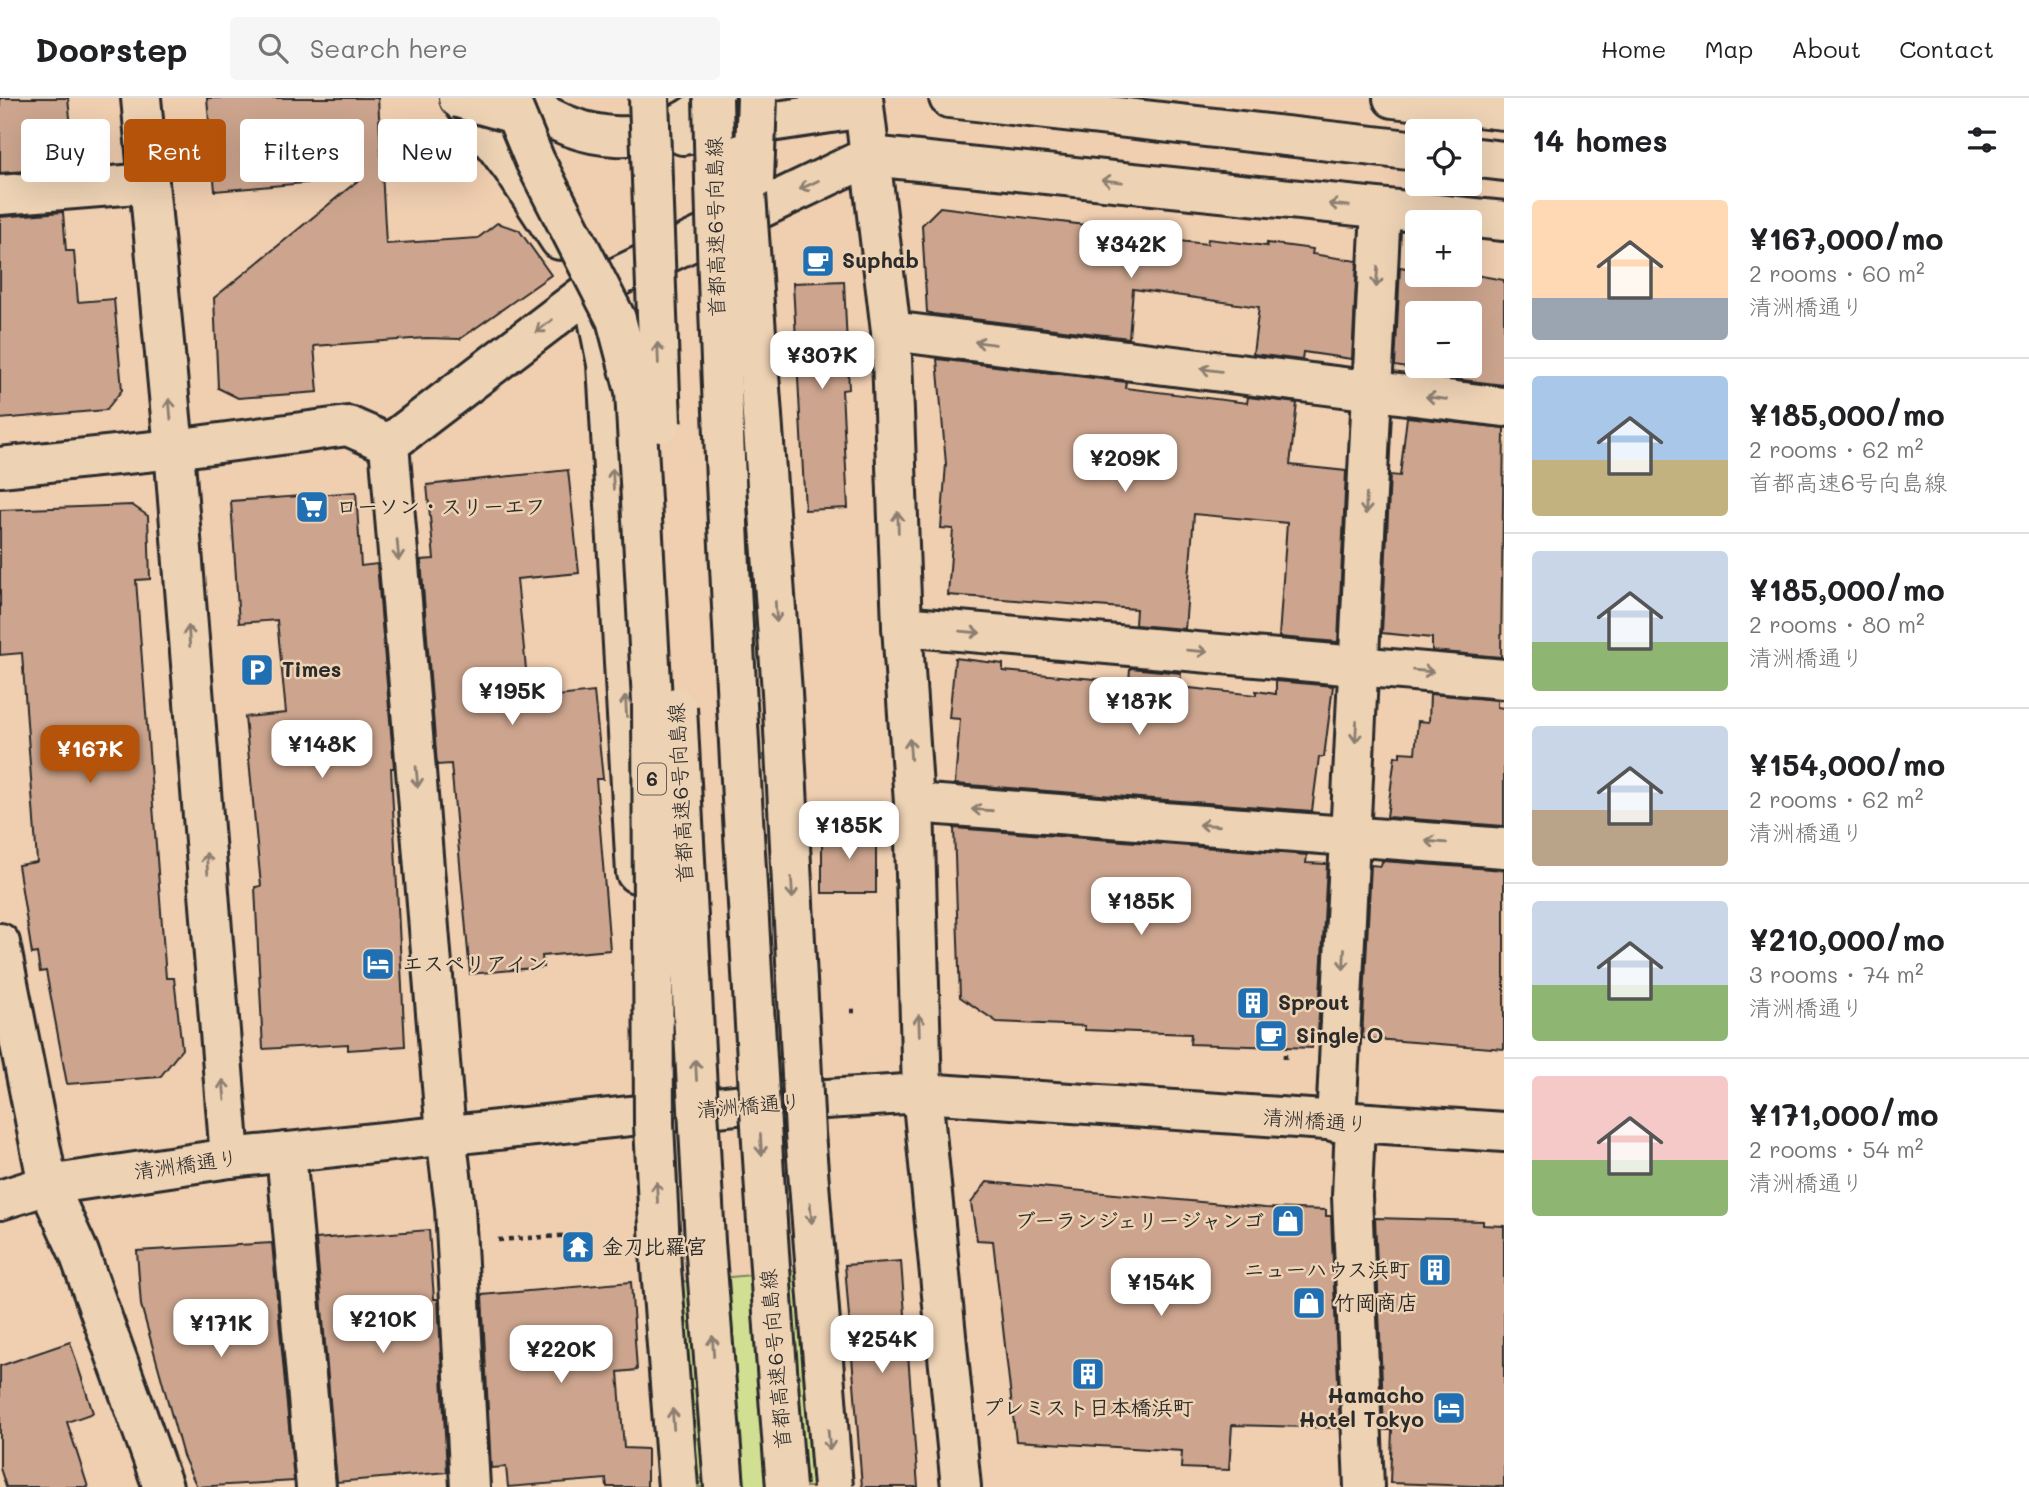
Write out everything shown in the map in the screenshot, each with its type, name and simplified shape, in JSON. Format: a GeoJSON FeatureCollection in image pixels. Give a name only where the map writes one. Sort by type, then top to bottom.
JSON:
{"type":"FeatureCollection","features":[{"type":"Feature","properties":{"kind":"main road"},"geometry":{"type":"LineString","coordinates":[[141,98],[174,449],[230,1158]]}},
{"type":"Feature","properties":{"kind":"main road"},"geometry":{"type":"LineString","coordinates":[[459,98],[513,102],[561,124],[605,136],[629,136],[676,126],[698,115],[714,98]]}},
{"type":"Feature","properties":{"kind":"main road"},"geometry":{"type":"LineString","coordinates":[[459,98],[512,167],[592,289],[607,364],[650,1116]]}},
{"type":"Feature","properties":{"kind":"main road","name":"首都高速6号向島線"},"geometry":{"type":"LineString","coordinates":[[649,98],[659,380],[703,1200],[724,1487]]}},
{"type":"Feature","properties":{"kind":"main road","name":"首都高速6号向島線"},"geometry":{"type":"LineString","coordinates":[[714,98],[717,304],[739,742],[767,1242],[786,1487]]}},
{"type":"Feature","properties":{"kind":"main road"},"geometry":{"type":"LineString","coordinates":[[745,1104],[717,510],[718,412],[747,98]]}},
{"type":"Feature","properties":{"kind":"main road"},"geometry":{"type":"LineString","coordinates":[[739,742],[751,643],[749,300],[757,98]]}},
{"type":"Feature","properties":{"kind":"main road"},"geometry":{"type":"LineString","coordinates":[[949,98],[1405,150]]}},
{"type":"Feature","properties":{"kind":"main road"},"geometry":{"type":"LineString","coordinates":[[1393,98],[1504,110]]}},
{"type":"Feature","properties":{"kind":"main road"},"geometry":{"type":"LineString","coordinates":[[513,102],[537,120],[563,133],[604,144],[863,103],[891,331],[902,626],[914,803],[922,1093],[968,1486]]}},
{"type":"Feature","properties":{"kind":"main road","name":"6"},"geometry":{"type":"LineString","coordinates":[[513,102],[535,161],[612,310],[624,343],[635,391],[652,701],[654,1124],[661,1268],[678,1487]]}},
{"type":"Feature","properties":{"kind":"main road"},"geometry":{"type":"LineString","coordinates":[[743,153],[782,692],[805,1133],[833,1487]]}},
{"type":"Feature","properties":{"kind":"main road"},"geometry":{"type":"LineString","coordinates":[[389,444],[592,289],[870,156],[1504,221]]}},
{"type":"Feature","properties":{"kind":"main road"},"geometry":{"type":"LineString","coordinates":[[1482,158],[1504,161]]}},
{"type":"Feature","properties":{"kind":"main road"},"geometry":{"type":"LineString","coordinates":[[0,195],[149,183]]}},
{"type":"Feature","properties":{"kind":"main road"},"geometry":{"type":"LineString","coordinates":[[1364,1487],[1352,1196],[1345,1123],[1350,834],[1381,209]]}},
{"type":"Feature","properties":{"kind":"main road"},"geometry":{"type":"LineString","coordinates":[[891,331],[1504,407]]}},
{"type":"Feature","properties":{"kind":"main road"},"geometry":{"type":"LineString","coordinates":[[0,467],[174,449],[348,426],[389,444]]}},
{"type":"Feature","properties":{"kind":"main road"},"geometry":{"type":"LineString","coordinates":[[389,444],[446,1134],[455,1208],[470,1487]]}},
{"type":"Feature","properties":{"kind":"main road"},"geometry":{"type":"LineString","coordinates":[[902,626],[1504,679]]}},
{"type":"Feature","properties":{"kind":"main road"},"geometry":{"type":"LineString","coordinates":[[914,803],[1350,834],[1504,848]]}},
{"type":"Feature","properties":{"kind":"main road"},"geometry":{"type":"LineString","coordinates":[[0,943],[48,1185],[79,1253],[163,1487]]}},
{"type":"Feature","properties":{"kind":"main road","name":"清洲橋通り"},"geometry":{"type":"LineString","coordinates":[[0,1200],[48,1185],[230,1158],[745,1104],[922,1093],[1504,1132]]}},
{"type":"Feature","properties":{"kind":"main road"},"geometry":{"type":"LineString","coordinates":[[286,1152],[316,1487]]}},
{"type":"Feature","properties":{"kind":"path"},"geometry":{"type":"LineString","coordinates":[[1285,1047],[1285,1059]]}},
{"type":"Feature","properties":{"kind":"path"},"geometry":{"type":"LineString","coordinates":[[491,1240],[590,1234]]}},
{"type":"Feature","properties":{"kind":"green space"},"geometry":{"type":"Polygon","coordinates":[[[814,1269],[834,1487],[667,1487],[649,1285],[814,1269]]]}},
{"type":"Feature","properties":{"kind":"building"},"geometry":{"type":"Polygon","coordinates":[[[0,98],[68,98],[70,119],[21,119],[21,171],[0,173],[0,98]]]}},
{"type":"Feature","properties":{"kind":"building"},"geometry":{"type":"Polygon","coordinates":[[[207,98],[378,98],[378,182],[383,182],[386,244],[478,238],[497,223],[519,230],[551,275],[460,339],[426,338],[314,346],[318,392],[238,398],[218,388],[214,298],[356,182],[364,182],[364,119],[240,119],[240,182],[316,182],[215,191],[214,182],[226,182],[226,119],[209,119],[207,98]]]}},
{"type":"Feature","properties":{"kind":"building"},"geometry":{"type":"Polygon","coordinates":[[[940,207],[1093,226],[1093,232],[1207,244],[1208,239],[1267,246],[1267,243],[1313,249],[1312,254],[1357,261],[1352,359],[1303,352],[1302,360],[1253,354],[1259,307],[1133,289],[1129,338],[927,312],[922,225],[940,207]]]}},
{"type":"Feature","properties":{"kind":"building"},"geometry":{"type":"Polygon","coordinates":[[[63,212],[66,251],[74,251],[78,302],[114,299],[122,390],[106,410],[0,419],[0,217],[63,212]]]}},
{"type":"Feature","properties":{"kind":"building"},"geometry":{"type":"Polygon","coordinates":[[[1400,267],[1405,268],[1405,287],[1482,287],[1482,276],[1504,280],[1504,385],[1445,378],[1482,378],[1482,301],[1405,301],[1405,368],[1395,366],[1400,267]]]}},
{"type":"Feature","properties":{"kind":"building"},"geometry":{"type":"Polygon","coordinates":[[[844,281],[849,389],[842,390],[848,508],[805,510],[793,283],[844,281]]]}},
{"type":"Feature","properties":{"kind":"building"},"geometry":{"type":"Polygon","coordinates":[[[937,359],[1126,382],[1125,388],[1247,403],[1248,397],[1297,403],[1290,465],[1346,471],[1338,642],[1279,637],[1287,523],[1194,514],[1185,629],[1135,625],[1136,609],[948,595],[953,529],[941,528],[946,464],[937,359]]]}},
{"type":"Feature","properties":{"kind":"building"},"geometry":{"type":"Polygon","coordinates":[[[1407,417],[1504,428],[1501,657],[1432,651],[1432,638],[1382,633],[1390,475],[1400,476],[1407,417]]]}},
{"type":"Feature","properties":{"kind":"building"},"geometry":{"type":"Polygon","coordinates":[[[568,470],[579,573],[517,579],[529,699],[594,692],[603,779],[596,779],[610,950],[542,956],[543,967],[470,974],[451,764],[437,765],[421,560],[434,559],[427,485],[568,470]]]}},
{"type":"Feature","properties":{"kind":"building"},"geometry":{"type":"Polygon","coordinates":[[[356,492],[361,566],[377,564],[394,768],[391,768],[405,1046],[348,1050],[348,1044],[263,1049],[255,887],[261,886],[245,717],[286,713],[277,620],[239,623],[231,501],[356,492]]]}},
{"type":"Feature","properties":{"kind":"building"},"geometry":{"type":"Polygon","coordinates":[[[132,505],[148,516],[150,579],[136,580],[166,978],[174,978],[182,1049],[160,1077],[67,1084],[46,971],[40,972],[37,953],[32,954],[18,865],[37,862],[22,653],[0,655],[0,510],[132,505]]]}},
{"type":"Feature","properties":{"kind":"building"},"geometry":{"type":"Polygon","coordinates":[[[955,658],[1003,664],[1003,671],[1129,682],[1130,668],[1181,673],[1180,687],[1256,695],[1256,691],[1276,694],[1276,681],[1333,686],[1324,757],[1319,757],[1312,811],[955,784],[960,719],[949,718],[955,658]]]}},
{"type":"Feature","properties":{"kind":"building"},"geometry":{"type":"Polygon","coordinates":[[[1430,694],[1497,700],[1497,707],[1504,708],[1504,826],[1387,817],[1395,756],[1400,757],[1400,752],[1415,753],[1418,721],[1429,722],[1430,694]]]}},
{"type":"Feature","properties":{"kind":"building"},"geometry":{"type":"Polygon","coordinates":[[[954,828],[1307,855],[1306,863],[1327,864],[1318,1034],[1312,1034],[1312,1048],[1190,1044],[1191,1034],[1085,1030],[1085,1026],[997,1022],[960,997],[954,828]]]}},
{"type":"Feature","properties":{"kind":"building"},"geometry":{"type":"Polygon","coordinates":[[[822,829],[876,829],[876,893],[822,893],[822,829]]]}},
{"type":"Feature","properties":{"kind":"building"},"geometry":{"type":"Polygon","coordinates":[[[1382,861],[1504,870],[1504,1049],[1362,1038],[1371,865],[1381,866],[1382,861]]]}},
{"type":"Feature","properties":{"kind":"building"},"geometry":{"type":"Polygon","coordinates":[[[987,1182],[1265,1208],[1326,1210],[1326,1216],[1331,1216],[1340,1428],[1232,1425],[1229,1470],[1181,1468],[1182,1451],[1016,1441],[993,1241],[977,1240],[971,1203],[987,1182]]]}},
{"type":"Feature","properties":{"kind":"building"},"geometry":{"type":"Polygon","coordinates":[[[1375,1218],[1483,1221],[1483,1225],[1504,1226],[1504,1487],[1390,1483],[1392,1430],[1384,1430],[1375,1218]]]}},
{"type":"Feature","properties":{"kind":"building"},"geometry":{"type":"Polygon","coordinates":[[[429,1230],[434,1299],[438,1299],[447,1472],[337,1482],[316,1239],[429,1230]]]}},
{"type":"Feature","properties":{"kind":"building"},"geometry":{"type":"Polygon","coordinates":[[[272,1243],[294,1481],[197,1487],[183,1456],[141,1305],[137,1251],[272,1243]]]}},
{"type":"Feature","properties":{"kind":"building"},"geometry":{"type":"Polygon","coordinates":[[[901,1261],[918,1487],[862,1487],[845,1265],[901,1261]]]}},
{"type":"Feature","properties":{"kind":"building"},"geometry":{"type":"Polygon","coordinates":[[[631,1282],[637,1370],[618,1372],[624,1448],[647,1449],[647,1487],[607,1487],[606,1479],[508,1487],[506,1467],[491,1468],[482,1295],[631,1282]]]}},
{"type":"Feature","properties":{"kind":"building"},"geometry":{"type":"Polygon","coordinates":[[[70,1342],[93,1413],[67,1422],[88,1487],[6,1487],[0,1468],[0,1366],[70,1342]]]}},
{"type":"Feature","properties":{"kind":"place","name":"Suphab"},"geometry":{"type":"Point","coordinates":[818,261]}},
{"type":"Feature","properties":{"kind":"place","name":"ローソン・スリーエフ"},"geometry":{"type":"Point","coordinates":[312,507]}},
{"type":"Feature","properties":{"kind":"place","name":"Times"},"geometry":{"type":"Point","coordinates":[257,670]}},
{"type":"Feature","properties":{"kind":"place","name":"エスペリアイン"},"geometry":{"type":"Point","coordinates":[378,964]}},
{"type":"Feature","properties":{"kind":"place","name":"Sprout"},"geometry":{"type":"Point","coordinates":[1253,1003]}},
{"type":"Feature","properties":{"kind":"place","name":"Single O"},"geometry":{"type":"Point","coordinates":[1271,1036]}},
{"type":"Feature","properties":{"kind":"place","name":"ブーランジェリージャンゴ"},"geometry":{"type":"Point","coordinates":[1288,1221]}},
{"type":"Feature","properties":{"kind":"place","name":"金刀比羅宮"},"geometry":{"type":"Point","coordinates":[578,1247]}},
{"type":"Feature","properties":{"kind":"place","name":"ニューハウス浜町"},"geometry":{"type":"Point","coordinates":[1435,1270]}},
{"type":"Feature","properties":{"kind":"place","name":"竹岡商店"},"geometry":{"type":"Point","coordinates":[1309,1303]}},
{"type":"Feature","properties":{"kind":"place","name":"プレミスト日本橋浜町"},"geometry":{"type":"Point","coordinates":[1088,1374]}},
{"type":"Feature","properties":{"kind":"place","name":"Hamacho Hotel Tokyo"},"geometry":{"type":"Point","coordinates":[1449,1408]}}]}
